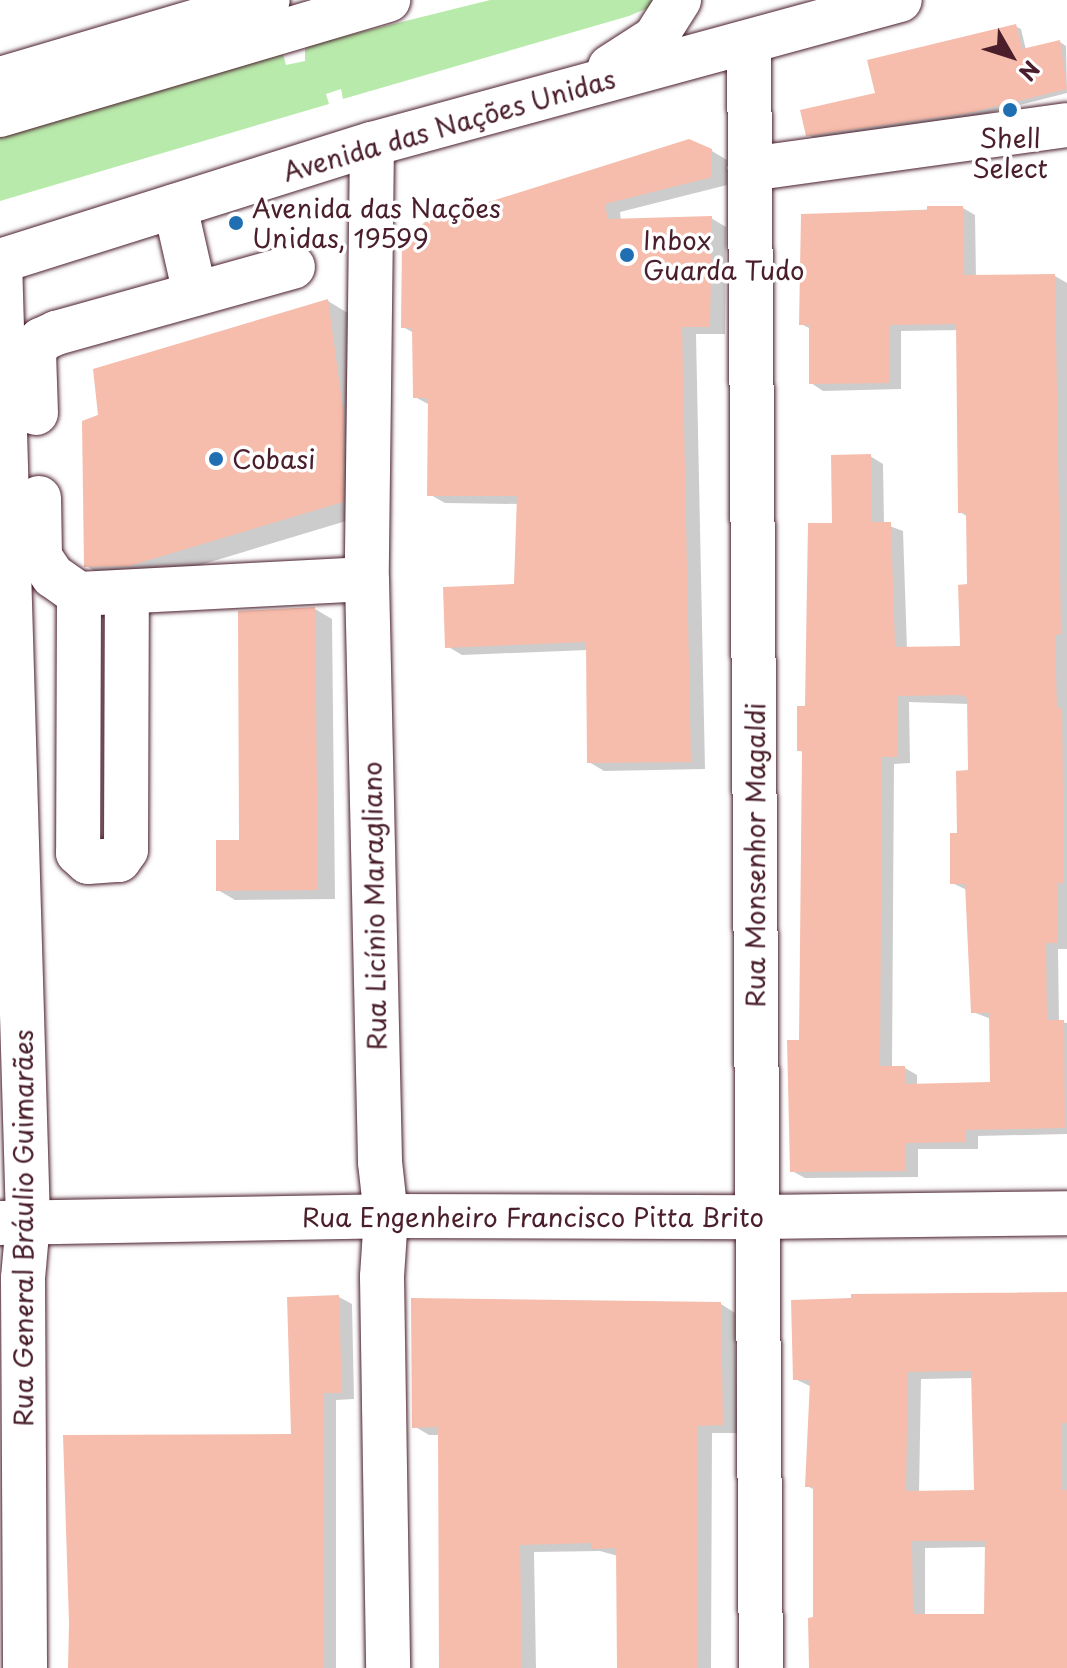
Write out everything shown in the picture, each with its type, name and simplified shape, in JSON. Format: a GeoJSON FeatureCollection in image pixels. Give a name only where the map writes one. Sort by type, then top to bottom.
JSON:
{"type":"FeatureCollection","features":[{"type":"Feature","properties":{"kind":"main road"},"geometry":{"type":"LineString","coordinates":[[0,79],[268,0]]}},
{"type":"Feature","properties":{"kind":"main road"},"geometry":{"type":"LineString","coordinates":[[0,115],[388,0]]}},
{"type":"Feature","properties":{"kind":"main road"},"geometry":{"type":"LineString","coordinates":[[581,86],[655,38],[679,0]]}},
{"type":"Feature","properties":{"kind":"main road","name":"Avenida das Nações Unidas"},"geometry":{"type":"LineString","coordinates":[[0,260],[372,144],[900,0]]}},
{"type":"Feature","properties":{"kind":"main road","name":"Rua Monsenhor Magaldi"},"geometry":{"type":"LineString","coordinates":[[749,42],[761,1668]]}},
{"type":"Feature","properties":{"kind":"main road"},"geometry":{"type":"LineString","coordinates":[[750,169],[1067,125]]}},
{"type":"Feature","properties":{"kind":"main road","name":"Rua Licínio Maragliano"},"geometry":{"type":"LineString","coordinates":[[372,144],[367,579],[380,1162],[386,1216],[382,1277],[388,1668]]}},
{"type":"Feature","properties":{"kind":"main road"},"geometry":{"type":"LineString","coordinates":[[175,206],[195,294]]}},
{"type":"Feature","properties":{"kind":"main road","name":"Rua General Bráulio Guimarães"},"geometry":{"type":"LineString","coordinates":[[0,260],[14,1223],[23,1278],[25,1668]]}},
{"type":"Feature","properties":{"kind":"main road"},"geometry":{"type":"LineString","coordinates":[[293,267],[56,333],[41,340],[34,353],[40,557],[53,576],[79,594],[367,579]]}},
{"type":"Feature","properties":{"kind":"main road"},"geometry":{"type":"LineString","coordinates":[[79,594],[78,853],[88,862],[119,860],[126,850],[127,592]]}},
{"type":"Feature","properties":{"kind":"main road","name":"Rua Engenheiro Francisco Pitta Brito"},"geometry":{"type":"LineString","coordinates":[[14,1223],[386,1216],[758,1217],[1067,1213]]}},
{"type":"Feature","properties":{"kind":"green space"},"geometry":{"type":"Polygon","coordinates":[[[490,0],[655,0],[650,7],[629,16],[343,99],[341,89],[326,94],[329,104],[0,201],[0,136],[283,54],[286,65],[305,61],[305,46],[490,0]]]}},
{"type":"Feature","properties":{"kind":"building"},"geometry":{"type":"Polygon","coordinates":[[[1016,24],[1022,49],[1060,40],[1067,89],[969,113],[806,136],[800,110],[875,93],[867,60],[1016,24]]]}},
{"type":"Feature","properties":{"kind":"building"},"geometry":{"type":"Polygon","coordinates":[[[689,139],[712,149],[712,177],[605,204],[608,219],[712,216],[710,327],[682,327],[691,762],[587,763],[586,642],[445,648],[443,587],[514,584],[517,496],[427,496],[428,398],[413,398],[412,328],[401,328],[402,241],[425,222],[689,139]]]}},
{"type":"Feature","properties":{"kind":"building"},"geometry":{"type":"Polygon","coordinates":[[[927,206],[963,206],[964,275],[1055,274],[1061,634],[1055,635],[1057,708],[1062,708],[1064,883],[1057,883],[1057,943],[1046,943],[1047,1020],[1064,1020],[1065,1128],[966,1130],[966,1142],[906,1143],[906,1171],[790,1172],[787,1040],[799,1040],[802,751],[797,751],[797,706],[805,706],[808,523],[832,523],[831,455],[871,454],[872,522],[891,522],[895,647],[960,646],[958,585],[967,584],[966,513],[958,513],[956,324],[889,325],[889,383],[809,384],[809,325],[799,325],[801,214],[927,210],[927,206]],[[961,695],[897,696],[898,757],[882,757],[880,1066],[905,1066],[905,1084],[990,1082],[989,1013],[971,1013],[965,884],[950,884],[950,833],[957,833],[956,771],[968,770],[967,698],[961,695]]]}},
{"type":"Feature","properties":{"kind":"building","name":"Cobasi"},"geometry":{"type":"Polygon","coordinates":[[[328,299],[344,417],[343,502],[129,566],[84,567],[82,421],[98,415],[93,369],[328,299]]]}},
{"type":"Feature","properties":{"kind":"building"},"geometry":{"type":"Polygon","coordinates":[[[315,607],[318,890],[216,891],[216,840],[239,840],[238,611],[315,607]]]}},
{"type":"Feature","properties":{"kind":"building"},"geometry":{"type":"Polygon","coordinates":[[[1067,1292],[1067,1423],[1062,1423],[1061,1490],[1067,1490],[1067,1668],[809,1668],[808,1618],[813,1617],[813,1487],[805,1487],[810,1380],[793,1380],[791,1300],[851,1298],[851,1294],[1067,1292]],[[971,1371],[908,1372],[906,1491],[974,1490],[971,1371]],[[912,1541],[913,1614],[984,1614],[985,1541],[912,1541]]]}},
{"type":"Feature","properties":{"kind":"building"},"geometry":{"type":"Polygon","coordinates":[[[339,1295],[342,1393],[324,1393],[324,1668],[68,1668],[63,1435],[291,1434],[287,1297],[339,1295]]]}},
{"type":"Feature","properties":{"kind":"building"},"geometry":{"type":"Polygon","coordinates":[[[411,1298],[721,1302],[723,1425],[697,1426],[697,1668],[617,1668],[616,1548],[592,1549],[592,1543],[520,1545],[522,1668],[439,1668],[438,1427],[412,1428],[411,1298]]]}},
{"type":"Feature","properties":{"kind":"place","name":"Shell Select"},"geometry":{"type":"Point","coordinates":[1010,110]}},
{"type":"Feature","properties":{"kind":"place","name":"Avenida das Nações Unidas, 19599"},"geometry":{"type":"Point","coordinates":[236,223]}},
{"type":"Feature","properties":{"kind":"place","name":"Inbox Guarda Tudo"},"geometry":{"type":"Point","coordinates":[627,255]}},
{"type":"Feature","properties":{"kind":"place","name":"Cobasi"},"geometry":{"type":"Point","coordinates":[216,459]}}]}
